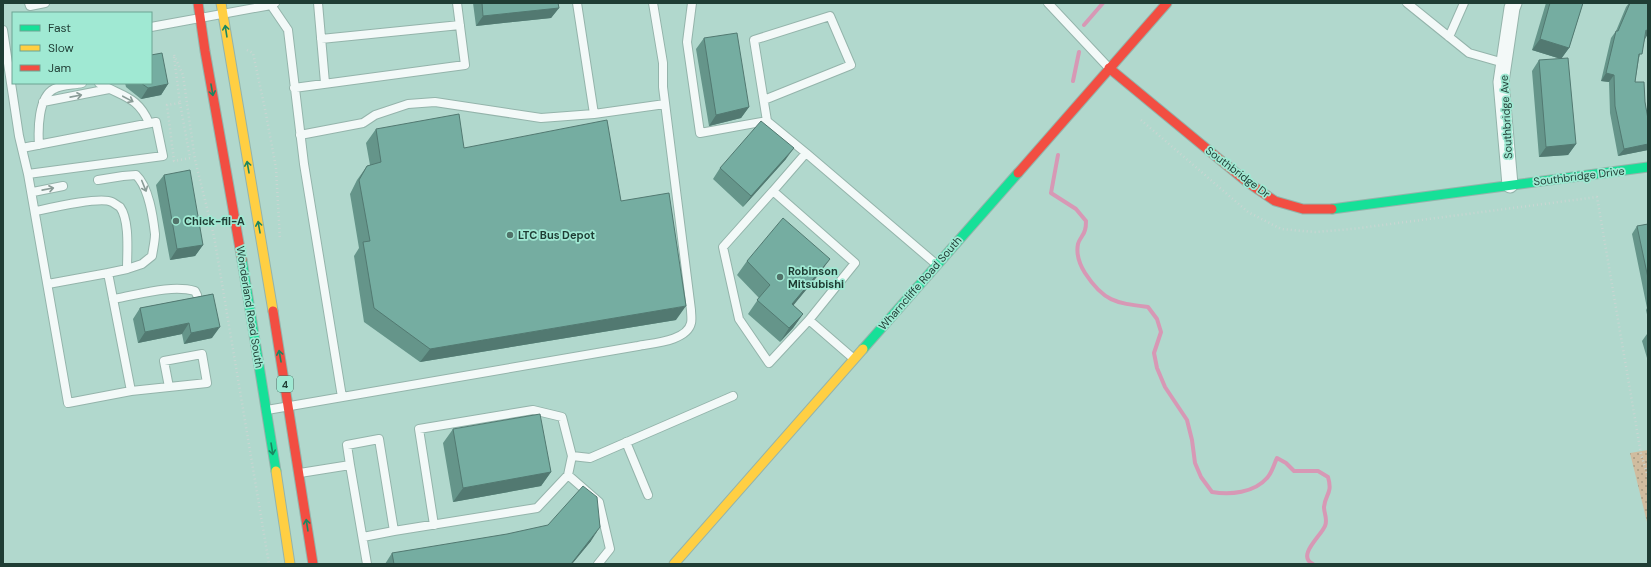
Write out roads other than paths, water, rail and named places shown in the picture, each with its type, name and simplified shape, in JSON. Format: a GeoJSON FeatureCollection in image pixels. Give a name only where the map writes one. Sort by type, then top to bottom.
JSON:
{"type":"FeatureCollection","features":[{"type":"Feature","properties":{"kind":"main road","name":"Wonderland Road South"},"geometry":{"type":"LineString","coordinates":[[198,3],[205,51],[253,322],[290,564]]}},
{"type":"Feature","properties":{"kind":"main road","name":"Wonderland Road South"},"geometry":{"type":"LineString","coordinates":[[221,3],[289,406],[313,564]]}},
{"type":"Feature","properties":{"kind":"main road","name":"Wharncliffe Road South"},"geometry":{"type":"LineString","coordinates":[[674,564],[1167,3]]}},
{"type":"Feature","properties":{"kind":"main road","name":"Southbridge Dr"},"geometry":{"type":"LineString","coordinates":[[1109,68],[1247,182],[1275,201],[1303,209],[1334,209],[1510,185]]}},
{"type":"Feature","properties":{"kind":"main road","name":"Southbridge Drive"},"geometry":{"type":"LineString","coordinates":[[1510,185],[1648,167]]}},
{"type":"Feature","properties":{"kind":"street","name":"Southbridge Ave"},"geometry":{"type":"LineString","coordinates":[[1510,185],[1502,82],[1514,3]]}},
{"type":"Feature","properties":{"kind":"lane"},"geometry":{"type":"LineString","coordinates":[[29,3],[30,6],[45,3]]}},
{"type":"Feature","properties":{"kind":"lane"},"geometry":{"type":"LineString","coordinates":[[318,3],[325,83]]}},
{"type":"Feature","properties":{"kind":"lane"},"geometry":{"type":"LineString","coordinates":[[294,88],[465,65],[457,3]]}},
{"type":"Feature","properties":{"kind":"lane"},"geometry":{"type":"LineString","coordinates":[[576,3],[594,114]]}},
{"type":"Feature","properties":{"kind":"lane"},"geometry":{"type":"LineString","coordinates":[[266,411],[638,346],[679,337],[687,332],[691,324],[691,310],[663,87],[663,63],[653,3]]}},
{"type":"Feature","properties":{"kind":"lane"},"geometry":{"type":"LineString","coordinates":[[692,3],[687,42],[700,133],[767,121]]}},
{"type":"Feature","properties":{"kind":"lane"},"geometry":{"type":"LineString","coordinates":[[1048,3],[1109,68]]}},
{"type":"Feature","properties":{"kind":"lane"},"geometry":{"type":"LineString","coordinates":[[1407,3],[1469,53],[1504,63]]}},
{"type":"Feature","properties":{"kind":"lane"},"geometry":{"type":"LineString","coordinates":[[1449,36],[1464,3]]}},
{"type":"Feature","properties":{"kind":"lane"},"geometry":{"type":"LineString","coordinates":[[152,27],[273,4],[288,30],[300,135],[342,397]]}},
{"type":"Feature","properties":{"kind":"lane"},"geometry":{"type":"LineString","coordinates":[[764,100],[851,65],[830,16],[754,40],[767,121],[936,265]]}},
{"type":"Feature","properties":{"kind":"lane"},"geometry":{"type":"LineString","coordinates":[[321,39],[460,24]]}},
{"type":"Feature","properties":{"kind":"lane"},"geometry":{"type":"LineString","coordinates":[[3,30],[8,49],[12,81]]}},
{"type":"Feature","properties":{"kind":"lane"},"geometry":{"type":"LineString","coordinates":[[12,84],[19,136],[36,210],[68,403],[131,391],[169,387],[207,383],[202,354],[164,361],[169,387]]}},
{"type":"Feature","properties":{"kind":"lane"},"geometry":{"type":"LineString","coordinates":[[39,145],[38,125],[43,102],[54,89],[77,84]]}},
{"type":"Feature","properties":{"kind":"lane"},"geometry":{"type":"LineString","coordinates":[[101,84],[133,100],[144,110],[149,123]]}},
{"type":"Feature","properties":{"kind":"lane"},"geometry":{"type":"LineString","coordinates":[[43,102],[109,89]]}},
{"type":"Feature","properties":{"kind":"lane"},"geometry":{"type":"LineString","coordinates":[[300,135],[363,123],[375,115],[408,104],[435,102],[541,118],[594,114],[665,104]]}},
{"type":"Feature","properties":{"kind":"lane"},"geometry":{"type":"LineString","coordinates":[[22,148],[156,122],[163,156],[28,174]]}},
{"type":"Feature","properties":{"kind":"lane"},"geometry":{"type":"LineString","coordinates":[[772,191],[854,263],[809,320],[769,363],[739,320],[723,247],[772,191],[806,153]]}},
{"type":"Feature","properties":{"kind":"lane"},"geometry":{"type":"LineString","coordinates":[[48,284],[108,274],[142,264],[152,256],[155,235],[148,197],[142,180],[136,175],[98,180]]}},
{"type":"Feature","properties":{"kind":"lane"},"geometry":{"type":"LineString","coordinates":[[32,192],[63,186]]}},
{"type":"Feature","properties":{"kind":"lane"},"geometry":{"type":"LineString","coordinates":[[36,210],[94,200],[112,201],[120,208],[125,218],[127,268]]}},
{"type":"Feature","properties":{"kind":"lane"},"geometry":{"type":"LineString","coordinates":[[108,274],[131,391]]}},
{"type":"Feature","properties":{"kind":"lane"},"geometry":{"type":"LineString","coordinates":[[113,299],[173,288],[186,288],[195,291],[197,295]]}},
{"type":"Feature","properties":{"kind":"lane"},"geometry":{"type":"LineString","coordinates":[[809,320],[854,359]]}},
{"type":"Feature","properties":{"kind":"lane"},"geometry":{"type":"LineString","coordinates":[[572,456],[590,458],[732,396]]}},
{"type":"Feature","properties":{"kind":"lane"},"geometry":{"type":"LineString","coordinates":[[362,537],[537,508],[568,475],[572,456],[562,417],[533,410],[419,429],[434,524]]}},
{"type":"Feature","properties":{"kind":"lane"},"geometry":{"type":"LineString","coordinates":[[367,564],[347,445],[379,440],[394,531]]}},
{"type":"Feature","properties":{"kind":"lane"},"geometry":{"type":"LineString","coordinates":[[626,442],[648,495]]}},
{"type":"Feature","properties":{"kind":"lane"},"geometry":{"type":"LineString","coordinates":[[299,473],[350,465]]}},
{"type":"Feature","properties":{"kind":"lane"},"geometry":{"type":"LineString","coordinates":[[568,475],[599,502],[610,549],[598,564]]}},
{"type":"Feature","properties":{"kind":"waterway"},"geometry":{"type":"LineString","coordinates":[[1084,25],[1103,3]]}},
{"type":"Feature","properties":{"kind":"waterway"},"geometry":{"type":"LineString","coordinates":[[1073,81],[1079,52]]}},
{"type":"Feature","properties":{"kind":"waterway"},"geometry":{"type":"LineString","coordinates":[[1058,155],[1051,193],[1076,209],[1086,221],[1086,228],[1079,242],[1078,248],[1079,259],[1085,273],[1098,290],[1105,295],[1119,302],[1148,307],[1157,319],[1161,332],[1154,353],[1157,368],[1165,387],[1187,420],[1192,440],[1195,463],[1201,477],[1212,492],[1234,493],[1249,490],[1255,487],[1269,476],[1277,458],[1286,463],[1294,471],[1318,471],[1328,477],[1330,487],[1324,507],[1326,523],[1323,530],[1308,551],[1307,556],[1308,560],[1313,564]]}},
{"type":"Feature","properties":{"kind":"place","name":"Chick-fil-A"},"geometry":{"type":"Point","coordinates":[176,221]}},
{"type":"Feature","properties":{"kind":"place","name":"LTC Bus Depot"},"geometry":{"type":"Point","coordinates":[510,235]}},
{"type":"Feature","properties":{"kind":"place","name":"Robinson Mitsubishi"},"geometry":{"type":"Point","coordinates":[780,277]}}]}
